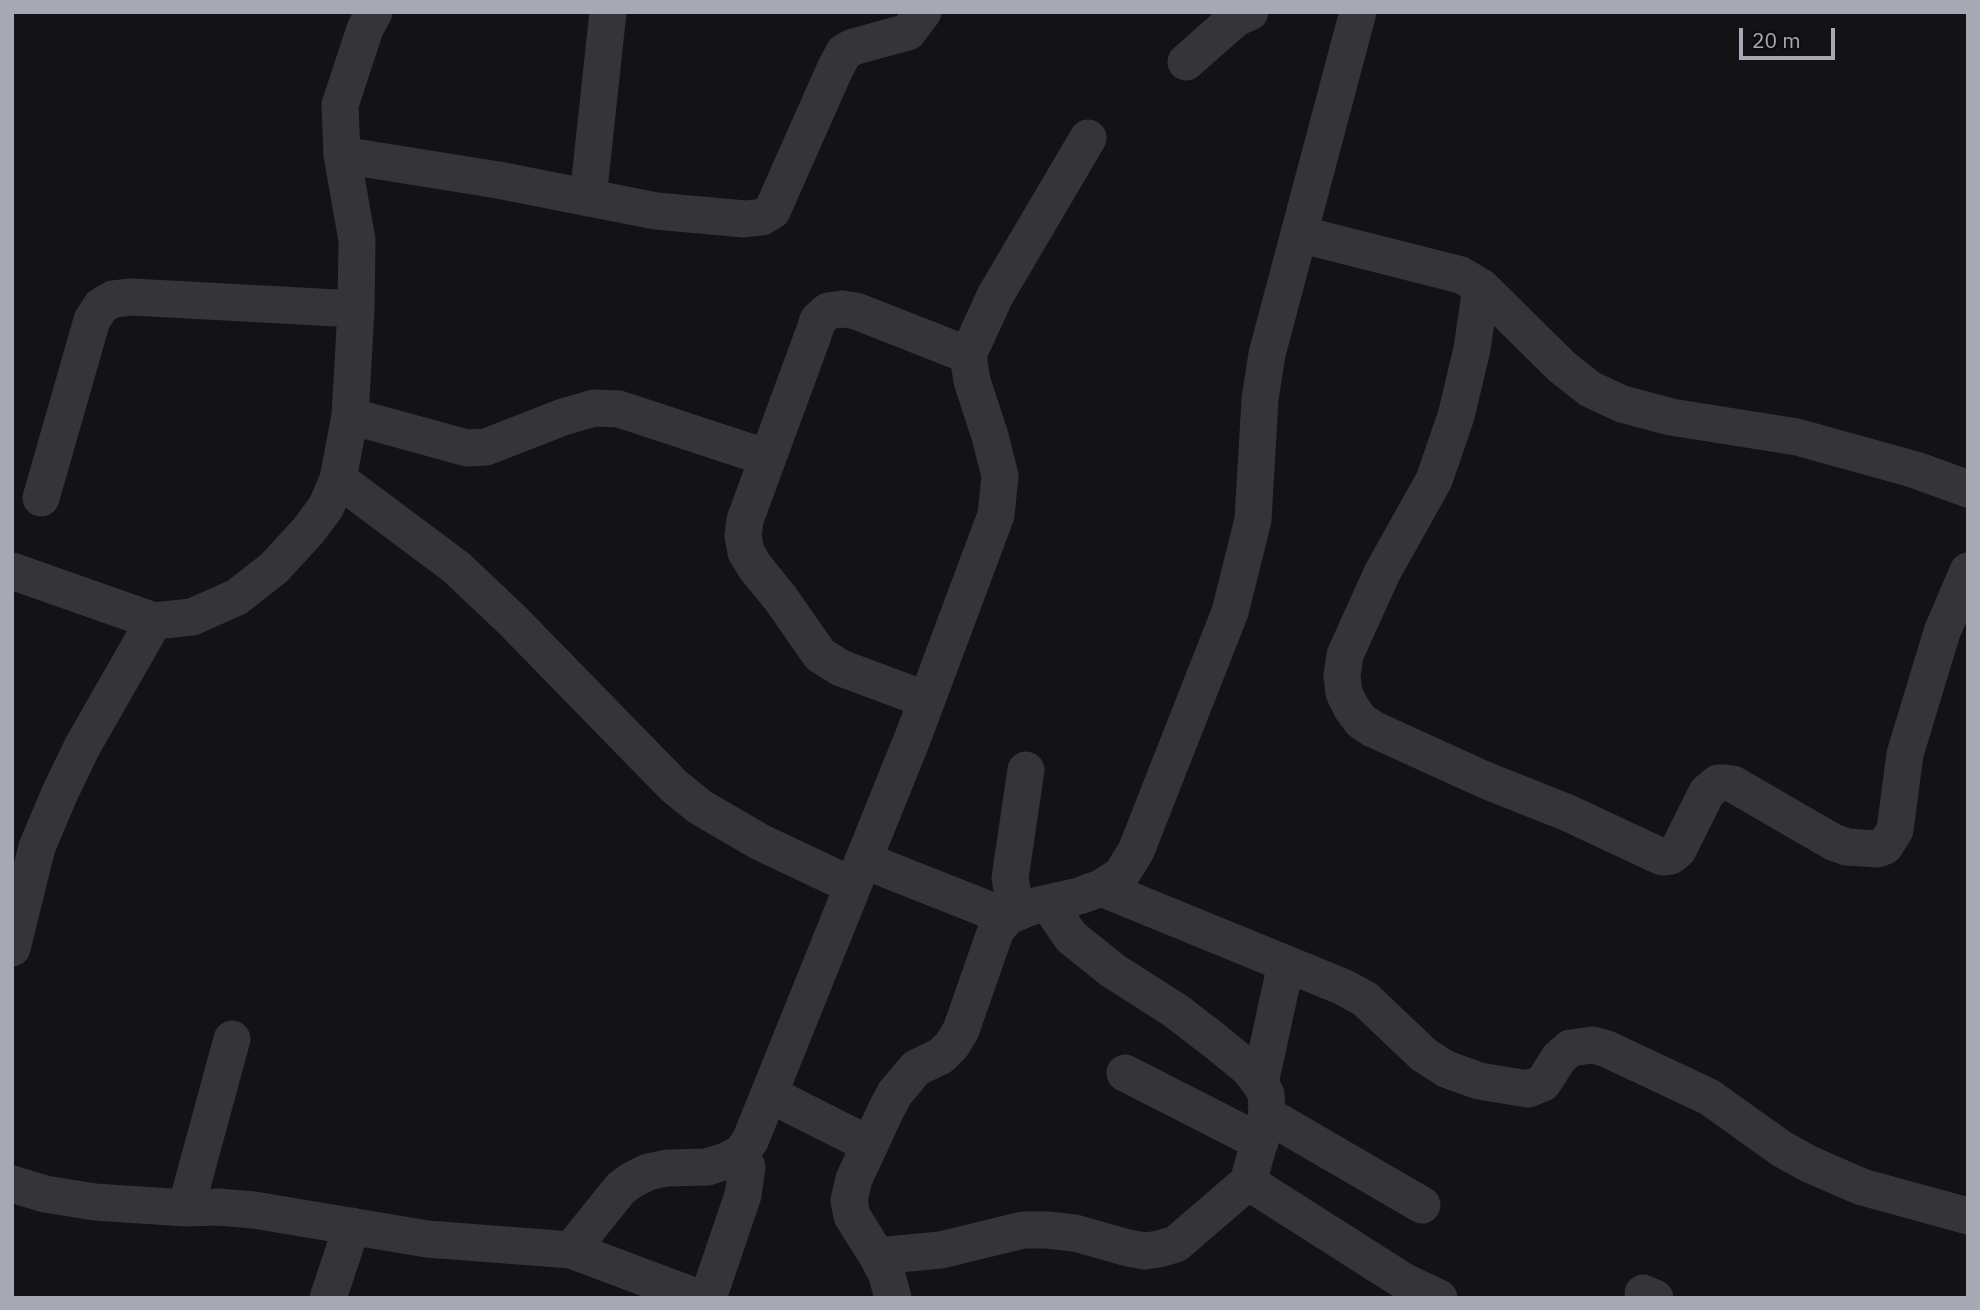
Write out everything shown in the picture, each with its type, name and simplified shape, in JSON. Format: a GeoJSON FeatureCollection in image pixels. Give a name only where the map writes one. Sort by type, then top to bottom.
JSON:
{"type":"FeatureCollection","features":[{"type":"Feature","properties":{"kind":"street"},"geometry":{"type":"LineString","coordinates":[[12,571],[154,621],[192,617],[237,597],[274,568],[326,507],[338,479],[349,416],[356,309],[357,240],[342,155],[340,105],[365,29],[374,12]]}},
{"type":"Feature","properties":{"kind":"street"},"geometry":{"type":"LineString","coordinates":[[588,198],[608,12]]}},
{"type":"Feature","properties":{"kind":"street"},"geometry":{"type":"LineString","coordinates":[[342,155],[498,180],[680,214],[745,219],[762,217],[772,211],[844,52],[908,32],[923,12]]}},
{"type":"Feature","properties":{"kind":"street"},"geometry":{"type":"LineString","coordinates":[[1186,62],[1236,18],[1250,12]]}},
{"type":"Feature","properties":{"kind":"street"},"geometry":{"type":"LineString","coordinates":[[893,1298],[887,1275],[852,1216],[849,1200],[854,1179],[895,1093],[916,1068],[941,1056],[952,1045],[961,1030],[996,930],[1023,910],[1079,896],[1101,888],[1121,875],[1136,851],[1230,612],[1253,520],[1259,399],[1267,354],[1358,12]]}},
{"type":"Feature","properties":{"kind":"street"},"geometry":{"type":"LineString","coordinates":[[571,1250],[621,1188],[632,1180],[648,1172],[667,1168],[707,1167],[726,1161],[741,1153],[750,1141],[927,700],[996,515],[1000,476],[972,381],[968,355],[995,296],[1088,138]]}},
{"type":"Feature","properties":{"kind":"street"},"geometry":{"type":"LineString","coordinates":[[1300,234],[1461,275],[1481,287],[1562,367],[1590,388],[1622,404],[1671,417],[1797,437],[1916,470],[1968,489]]}},
{"type":"Feature","properties":{"kind":"street"},"geometry":{"type":"LineString","coordinates":[[1481,287],[1472,349],[1456,416],[1434,480],[1382,573],[1343,663],[1344,693],[1356,715],[1373,729],[1485,780],[1568,813],[1662,857],[1671,856],[1678,850],[1707,792],[1718,783],[1733,784],[1833,842],[1847,847],[1878,849],[1885,846],[1895,830],[1905,754],[1938,643],[1968,571]]}},
{"type":"Feature","properties":{"kind":"street"},"geometry":{"type":"LineString","coordinates":[[41,498],[92,320],[101,306],[113,299],[132,297],[356,309]]}},
{"type":"Feature","properties":{"kind":"street"},"geometry":{"type":"LineString","coordinates":[[927,700],[841,668],[820,655],[755,567],[746,552],[743,536],[745,520],[818,320],[828,311],[856,311],[968,355]]}},
{"type":"Feature","properties":{"kind":"street"},"geometry":{"type":"LineString","coordinates":[[349,416],[467,448],[486,447],[594,408],[619,410],[768,458]]}},
{"type":"Feature","properties":{"kind":"street"},"geometry":{"type":"LineString","coordinates":[[338,479],[456,567],[512,620],[674,786],[700,807],[760,842],[858,873],[1023,910],[1071,937],[1112,970],[1176,1011],[1248,1068],[1262,1113]]}},
{"type":"Feature","properties":{"kind":"street"},"geometry":{"type":"LineString","coordinates":[[12,948],[37,848],[59,795],[82,747],[154,621]]}},
{"type":"Feature","properties":{"kind":"street"},"geometry":{"type":"LineString","coordinates":[[1023,910],[1010,877],[1026,770]]}},
{"type":"Feature","properties":{"kind":"street"},"geometry":{"type":"LineString","coordinates":[[1101,888],[1343,987],[1365,999],[1424,1055],[1446,1069],[1479,1081],[1528,1089],[1543,1083],[1559,1058],[1570,1048],[1593,1045],[1709,1097],[1782,1149],[1809,1164],[1863,1187],[1968,1216]]}},
{"type":"Feature","properties":{"kind":"street"},"geometry":{"type":"LineString","coordinates":[[877,1256],[941,1250],[1023,1230],[1075,1233],[1144,1251],[1159,1250],[1176,1244],[1248,1182],[1286,964]]}},
{"type":"Feature","properties":{"kind":"street"},"geometry":{"type":"LineString","coordinates":[[186,1208],[232,1039]]}},
{"type":"Feature","properties":{"kind":"street"},"geometry":{"type":"LineString","coordinates":[[1125,1073],[1262,1113],[1422,1205]]}},
{"type":"Feature","properties":{"kind":"street"},"geometry":{"type":"LineString","coordinates":[[769,1094],[870,1145]]}},
{"type":"Feature","properties":{"kind":"street"},"geometry":{"type":"LineString","coordinates":[[708,1298],[743,1195],[747,1167],[741,1153]]}},
{"type":"Feature","properties":{"kind":"street"},"geometry":{"type":"LineString","coordinates":[[1248,1182],[1405,1282],[1438,1298]]}},
{"type":"Feature","properties":{"kind":"street"},"geometry":{"type":"LineString","coordinates":[[12,1184],[45,1194],[95,1202],[254,1210],[427,1239],[571,1250],[699,1298]]}},
{"type":"Feature","properties":{"kind":"street"},"geometry":{"type":"LineString","coordinates":[[328,1298],[352,1226]]}}]}
